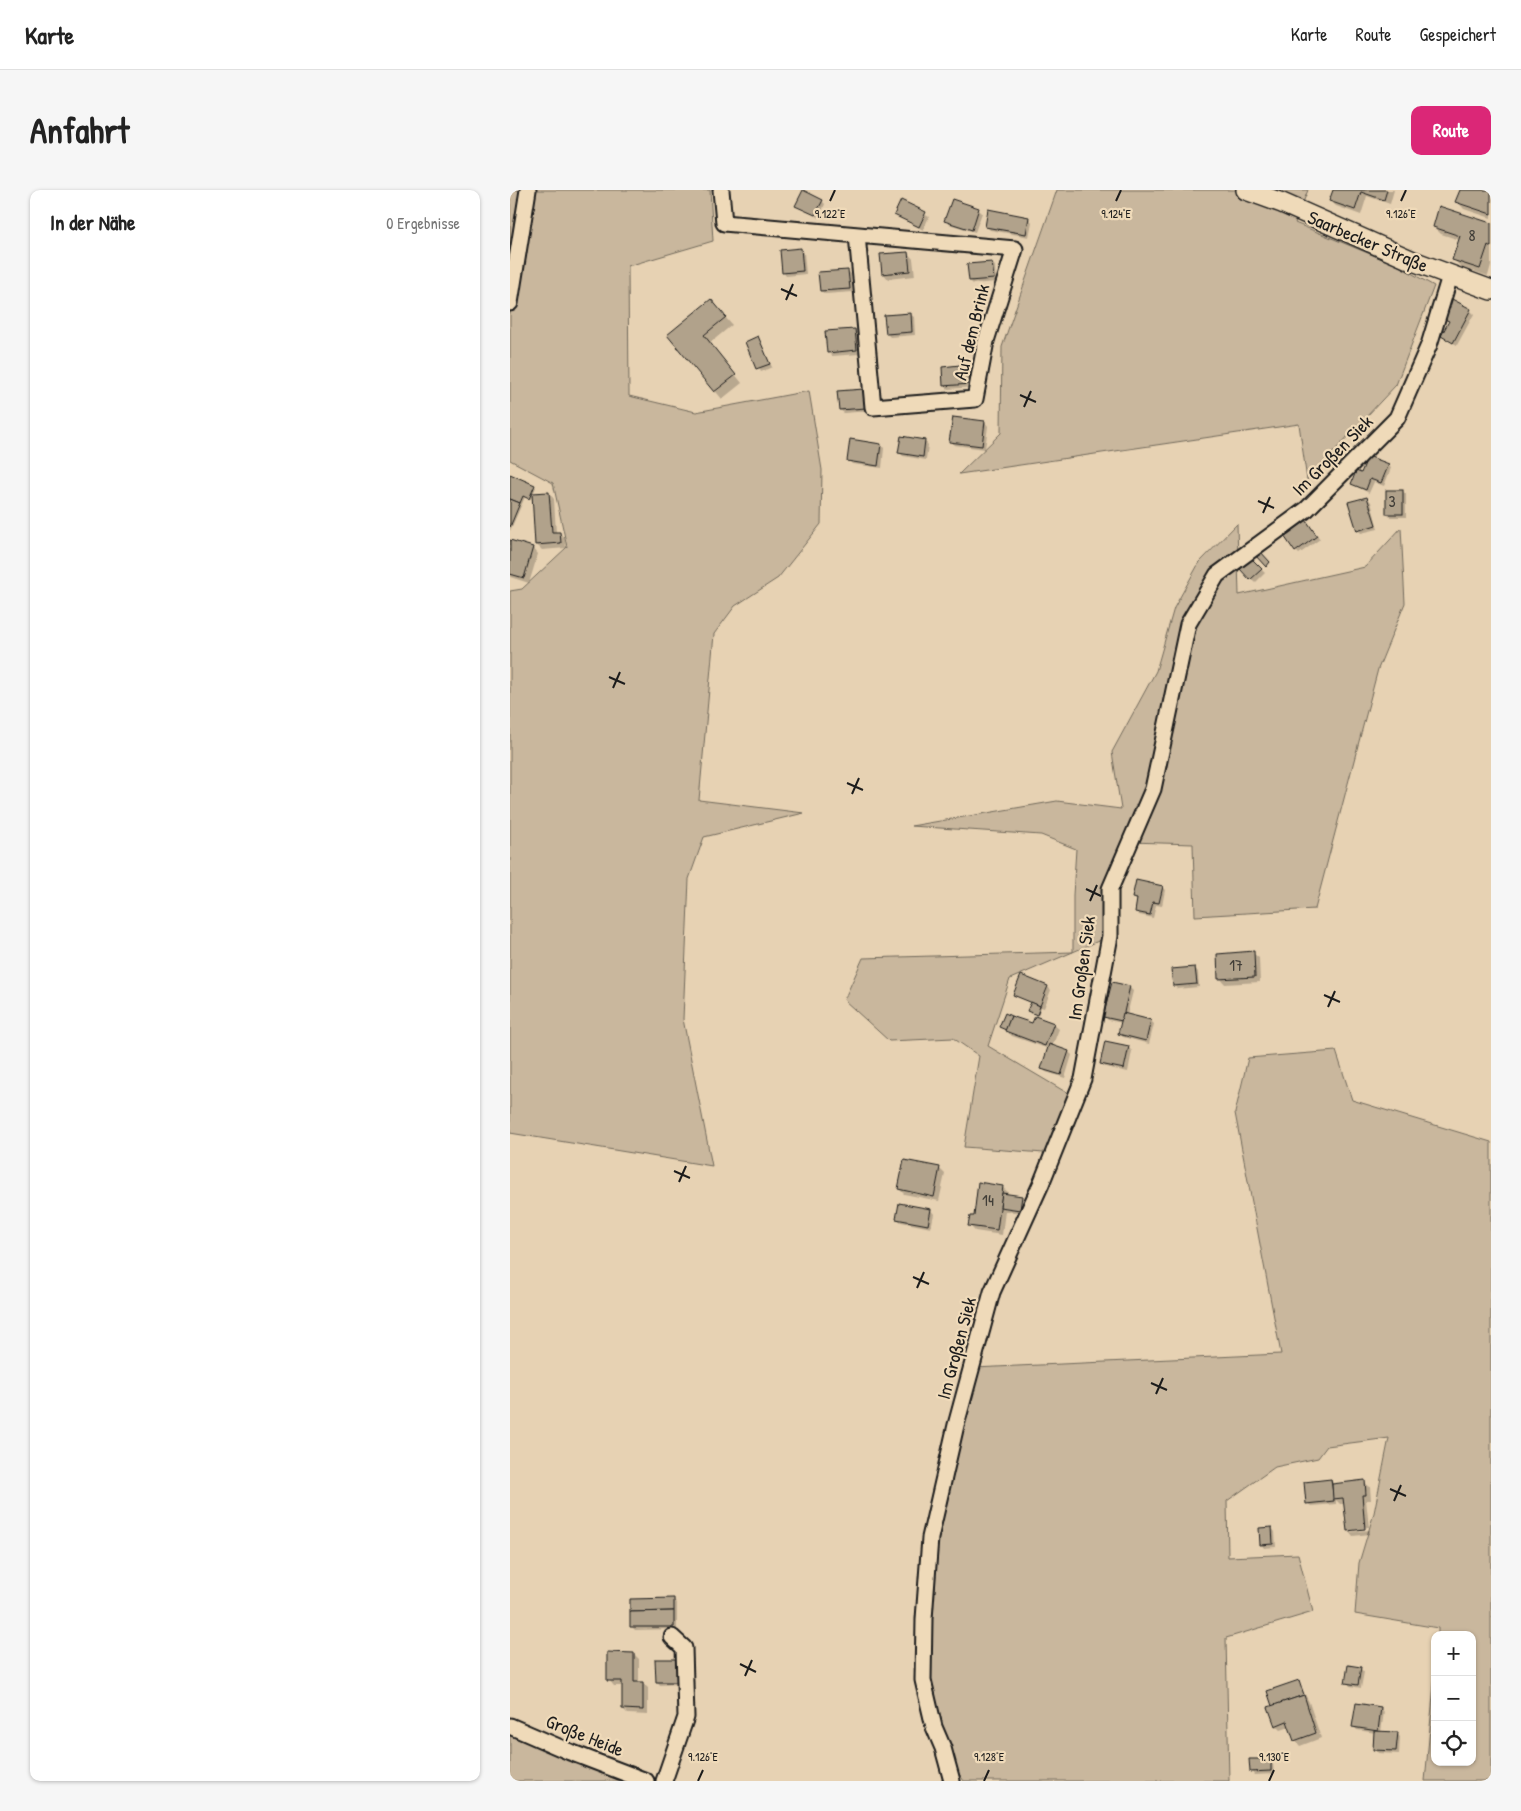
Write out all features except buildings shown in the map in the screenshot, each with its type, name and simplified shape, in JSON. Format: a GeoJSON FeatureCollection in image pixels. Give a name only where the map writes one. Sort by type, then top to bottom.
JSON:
{"type":"FeatureCollection","features":[{"type":"Feature","properties":{"kind":"main road","name":"Saarbecker Straße"},"geometry":{"type":"LineString","coordinates":[[1246,190],[1282,203],[1450,276],[1491,290]]}},
{"type":"Feature","properties":{"kind":"street"},"geometry":{"type":"LineString","coordinates":[[510,303],[528,190]]}},
{"type":"Feature","properties":{"kind":"street","name":"Auf dem Brink"},"geometry":{"type":"LineString","coordinates":[[721,190],[724,222],[1015,249],[986,341],[975,399],[873,407],[857,235]]}},
{"type":"Feature","properties":{"kind":"street","name":"Im Großen Siek"},"geometry":{"type":"LineString","coordinates":[[952,1781],[943,1748],[934,1727],[923,1680],[924,1619],[930,1538],[956,1425],[992,1292],[1041,1184],[1083,1078],[1110,936],[1110,889],[1153,789],[1188,624],[1217,575],[1307,509],[1397,418],[1429,345],[1450,276]]}},
{"type":"Feature","properties":{"kind":"street"},"geometry":{"type":"LineString","coordinates":[[664,1781],[686,1717],[684,1648],[672,1637]]}},
{"type":"Feature","properties":{"kind":"street","name":"Große Heide"},"geometry":{"type":"LineString","coordinates":[[510,1726],[570,1752],[646,1781]]}},
{"type":"Feature","properties":{"kind":"shaded area"},"geometry":{"type":"Polygon","coordinates":[[[510,190],[710,190],[713,241],[628,266],[629,396],[696,412],[809,391],[822,470],[821,524],[778,578],[735,606],[714,634],[699,800],[804,813],[704,837],[689,879],[683,1019],[712,1166],[510,1133],[510,591],[522,589],[567,547],[553,483],[510,460],[510,190]]]}},
{"type":"Feature","properties":{"kind":"shaded area"},"geometry":{"type":"Polygon","coordinates":[[[1057,190],[1308,190],[1295,223],[1397,265],[1434,286],[1396,385],[1307,480],[1299,424],[959,474],[1001,433],[1002,347],[1057,190]]]}},
{"type":"Feature","properties":{"kind":"shaded area"},"geometry":{"type":"Polygon","coordinates":[[[1237,524],[1239,595],[1365,567],[1401,528],[1405,603],[1378,669],[1315,909],[1195,916],[1193,844],[1130,842],[1110,889],[1110,936],[1073,952],[1073,895],[1076,849],[1041,835],[911,826],[1057,801],[1121,809],[1112,752],[1156,671],[1174,608],[1199,563],[1237,524]]]}},
{"type":"Feature","properties":{"kind":"shaded area"},"geometry":{"type":"Polygon","coordinates":[[[1073,952],[1010,979],[988,1046],[1069,1094],[1044,1153],[964,1147],[979,1056],[953,1038],[889,1041],[844,1000],[863,958],[1073,952]]]}},
{"type":"Feature","properties":{"kind":"shaded area"},"geometry":{"type":"Polygon","coordinates":[[[1336,1051],[1352,1100],[1491,1142],[1491,1781],[1425,1781],[1431,1717],[1431,1766],[1476,1766],[1476,1631],[1438,1631],[1438,1628],[1355,1614],[1359,1563],[1374,1513],[1389,1438],[1327,1446],[1318,1458],[1275,1467],[1227,1501],[1228,1557],[1298,1554],[1313,1612],[1226,1638],[1229,1781],[964,1781],[957,1771],[940,1734],[926,1674],[933,1539],[974,1368],[1281,1354],[1235,1113],[1248,1058],[1336,1051]]]}},
{"type":"Feature","properties":{"kind":"shaded area"},"geometry":{"type":"Polygon","coordinates":[[[510,1731],[631,1781],[510,1781],[510,1731]]]}}]}
